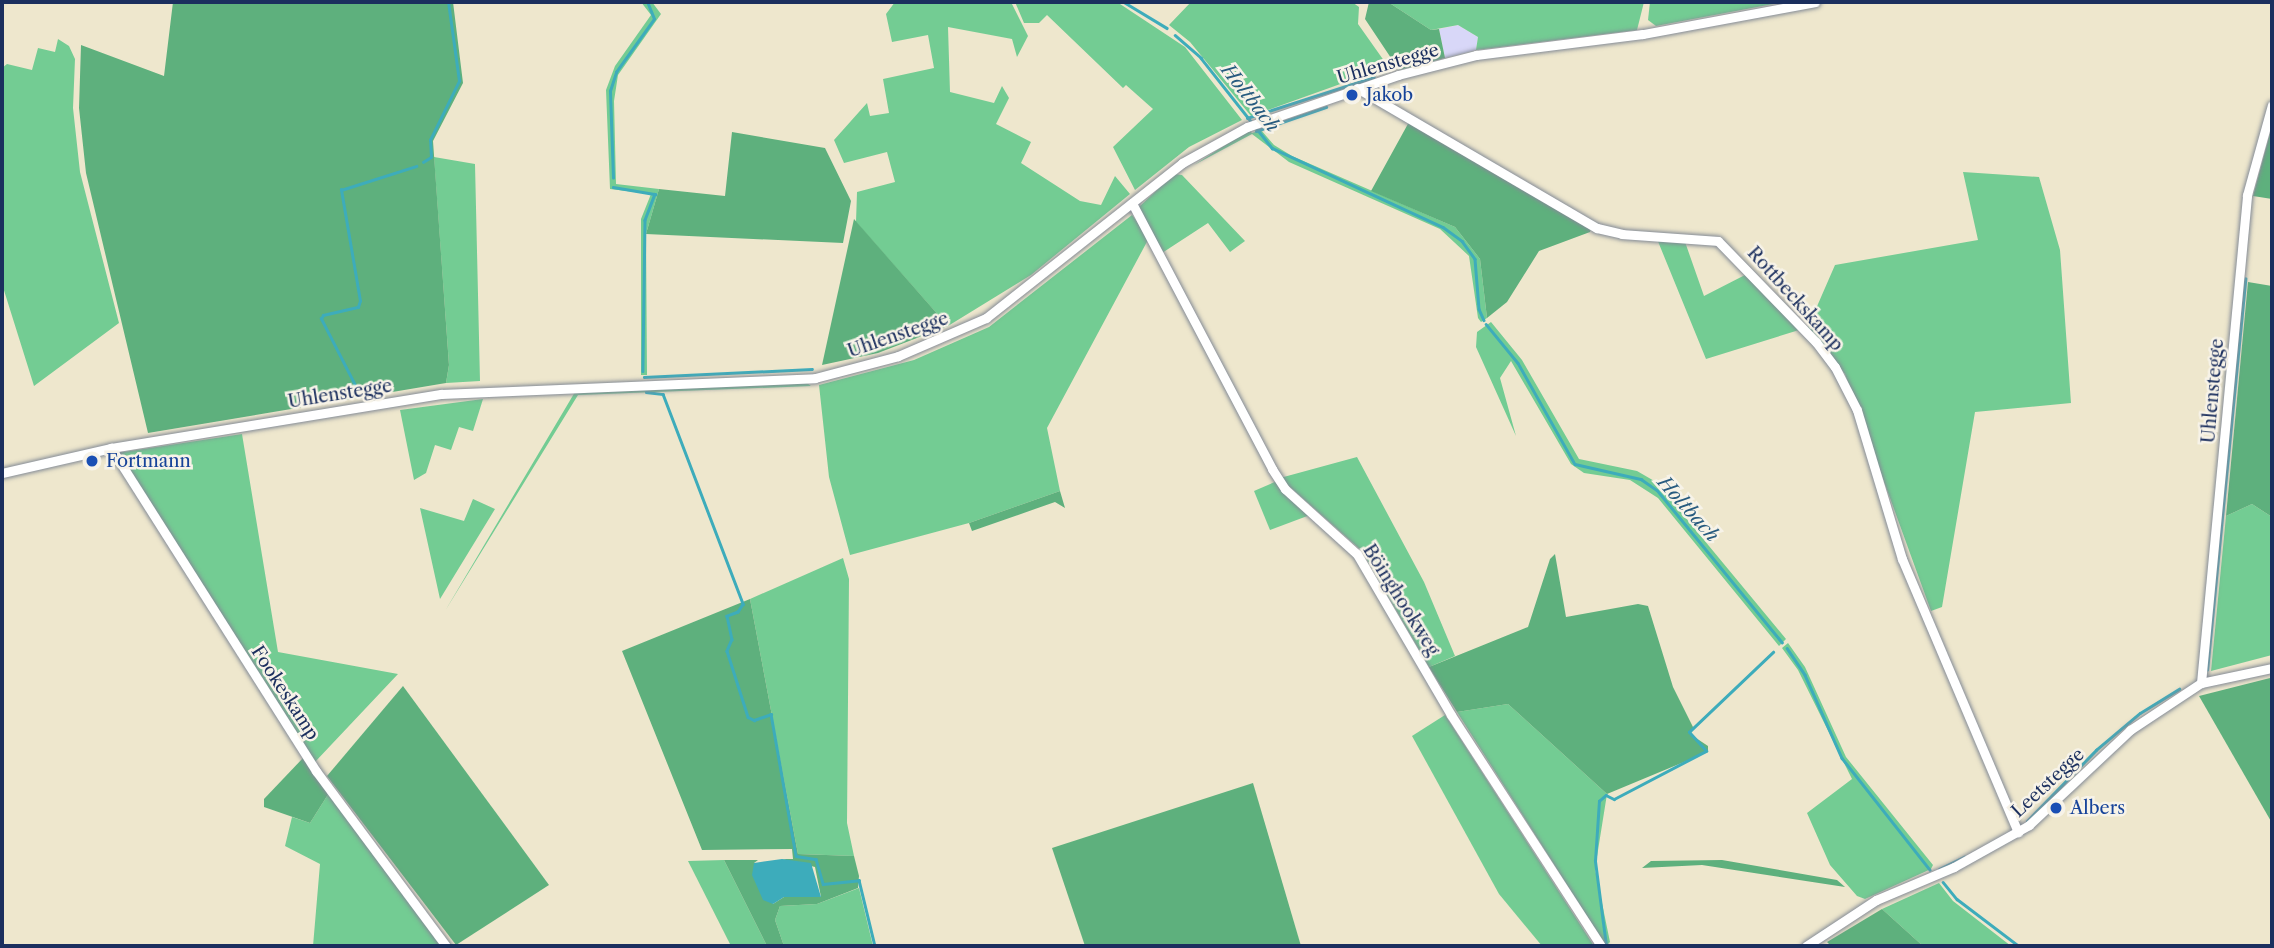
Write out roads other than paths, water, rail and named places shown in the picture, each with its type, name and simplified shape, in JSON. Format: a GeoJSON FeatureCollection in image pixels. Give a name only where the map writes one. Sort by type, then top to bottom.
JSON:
{"type":"FeatureCollection","features":[{"type":"Feature","properties":{"kind":"street","name":"Uhlenstegge"},"geometry":{"type":"LineString","coordinates":[[2,473],[111,448],[441,394],[815,378],[898,356],[986,318],[1202,149],[1247,127],[1357,88],[1476,55],[1643,34],[1815,2]]}},
{"type":"Feature","properties":{"kind":"street","name":"Rottbeckskamp"},"geometry":{"type":"LineString","coordinates":[[1357,88],[1597,228],[1622,234],[1718,241],[1816,342],[1853,401],[1902,559],[2018,832]]}},
{"type":"Feature","properties":{"kind":"street","name":"Uhlenstegge"},"geometry":{"type":"LineString","coordinates":[[2201,682],[2247,194],[2272,105]]}},
{"type":"Feature","properties":{"kind":"street","name":"Böinghookweg"},"geometry":{"type":"LineString","coordinates":[[1132,203],[1272,469],[1285,489],[1357,554],[1451,715],[1601,946]]}},
{"type":"Feature","properties":{"kind":"street","name":"Fookeskamp"},"geometry":{"type":"LineString","coordinates":[[111,448],[316,771],[446,946]]}},
{"type":"Feature","properties":{"kind":"street","name":"Leetstegge"},"geometry":{"type":"LineString","coordinates":[[1806,946],[1876,900],[1954,867],[2018,832],[2130,730],[2201,682],[2272,668]]}},
{"type":"Feature","properties":{"kind":"water"},"geometry":{"type":"Polygon","coordinates":[[[782,859],[811,863],[821,897],[784,897],[773,904],[763,900],[752,875],[754,863],[782,859]]]}},
{"type":"Feature","properties":{"kind":"waterway"},"geometry":{"type":"LineString","coordinates":[[423,162],[431,157],[430,140],[459,81],[448,2]]}},
{"type":"Feature","properties":{"kind":"waterway"},"geometry":{"type":"LineString","coordinates":[[613,178],[610,91],[616,72],[654,19],[647,2]]}},
{"type":"Feature","properties":{"kind":"waterway","name":"Holtbach"},"geometry":{"type":"LineString","coordinates":[[1124,2],[1167,28]]}},
{"type":"Feature","properties":{"kind":"waterway","name":"Holtbach"},"geometry":{"type":"LineString","coordinates":[[1175,35],[1201,58],[1272,148],[1443,227],[1462,241],[1475,259],[1479,309],[1484,320]]}},
{"type":"Feature","properties":{"kind":"waterway"},"geometry":{"type":"LineString","coordinates":[[1247,118],[1374,77]]}},
{"type":"Feature","properties":{"kind":"waterway"},"geometry":{"type":"LineString","coordinates":[[1256,131],[1326,107]]}},
{"type":"Feature","properties":{"kind":"waterway"},"geometry":{"type":"LineString","coordinates":[[361,397],[321,319],[323,315],[358,307],[360,301],[341,190],[416,166]]}},
{"type":"Feature","properties":{"kind":"waterway"},"geometry":{"type":"LineString","coordinates":[[613,187],[655,194],[645,220],[643,371]]}},
{"type":"Feature","properties":{"kind":"waterway"},"geometry":{"type":"LineString","coordinates":[[2207,670],[2245,279]]}},
{"type":"Feature","properties":{"kind":"waterway","name":"Holtbach"},"geometry":{"type":"LineString","coordinates":[[1486,324],[1518,363],[1575,464],[1641,479],[1657,490],[1782,642]]}},
{"type":"Feature","properties":{"kind":"waterway"},"geometry":{"type":"LineString","coordinates":[[644,377],[812,369]]}},
{"type":"Feature","properties":{"kind":"waterway"},"geometry":{"type":"LineString","coordinates":[[646,392],[663,394],[743,604],[738,612],[727,616],[732,639],[727,651],[748,717],[754,720],[771,714],[796,856],[816,859],[823,884],[859,880],[875,946]]}},
{"type":"Feature","properties":{"kind":"waterway","name":"Holtbach"},"geometry":{"type":"LineString","coordinates":[[1787,648],[1805,675],[1842,758],[1930,870]]}},
{"type":"Feature","properties":{"kind":"waterway"},"geometry":{"type":"LineString","coordinates":[[1606,946],[1595,861],[1599,801],[1606,795],[1614,799],[1706,751],[1689,732],[1773,652]]}},
{"type":"Feature","properties":{"kind":"waterway"},"geometry":{"type":"LineString","coordinates":[[2027,821],[2096,750],[2140,713],[2179,689]]}},
{"type":"Feature","properties":{"kind":"waterway"},"geometry":{"type":"LineString","coordinates":[[1939,869],[1964,857]]}},
{"type":"Feature","properties":{"kind":"waterway","name":"Holtbach"},"geometry":{"type":"LineString","coordinates":[[1943,882],[1957,899],[2019,946]]}},
{"type":"Feature","properties":{"kind":"place","name":"Jakob"},"geometry":{"type":"Point","coordinates":[1352,95]}},
{"type":"Feature","properties":{"kind":"place","name":"Fortmann"},"geometry":{"type":"Point","coordinates":[92,461]}},
{"type":"Feature","properties":{"kind":"place","name":"Albers"},"geometry":{"type":"Point","coordinates":[2056,808]}}]}
